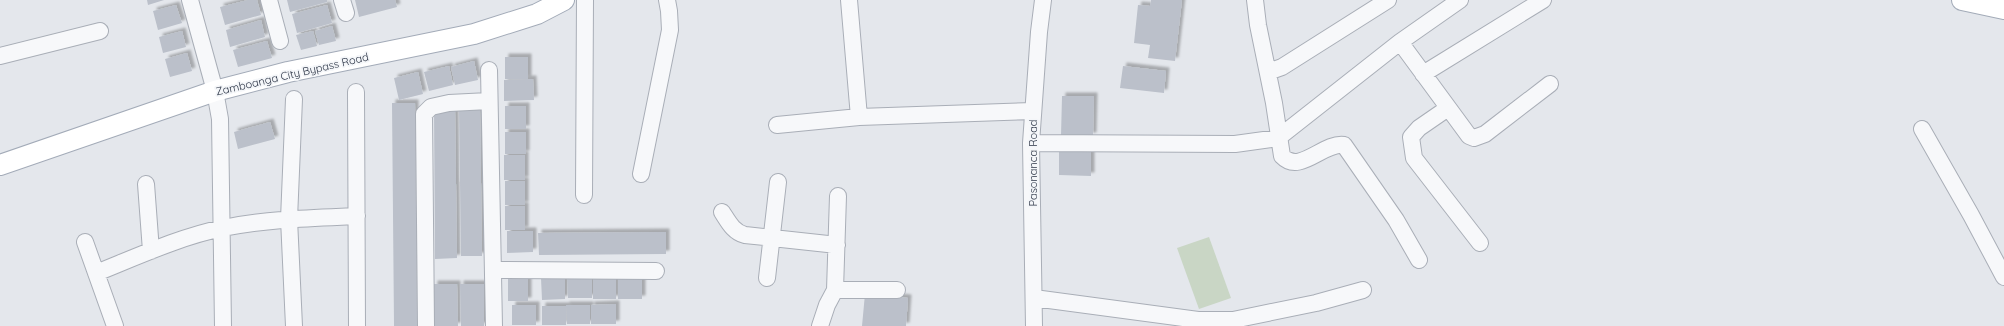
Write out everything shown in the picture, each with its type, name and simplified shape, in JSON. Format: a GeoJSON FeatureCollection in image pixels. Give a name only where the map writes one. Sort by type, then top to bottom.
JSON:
{"type":"FeatureCollection","features":[{"type":"Feature","properties":{"kind":"main road","name":"Zamboanga City Bypass Road"},"geometry":{"type":"LineString","coordinates":[[0,165],[215,91],[288,72],[474,34],[538,14],[564,0]]}},
{"type":"Feature","properties":{"kind":"main road"},"geometry":{"type":"LineString","coordinates":[[1962,0],[2004,9]]}},
{"type":"Feature","properties":{"kind":"street"},"geometry":{"type":"LineString","coordinates":[[190,0],[215,91],[220,119],[224,326]]}},
{"type":"Feature","properties":{"kind":"street"},"geometry":{"type":"LineString","coordinates":[[269,0],[280,41]]}},
{"type":"Feature","properties":{"kind":"street"},"geometry":{"type":"LineString","coordinates":[[584,195],[585,0]]}},
{"type":"Feature","properties":{"kind":"street"},"geometry":{"type":"LineString","coordinates":[[641,174],[670,30],[667,0]]}},
{"type":"Feature","properties":{"kind":"street"},"geometry":{"type":"LineString","coordinates":[[849,0],[859,117]]}},
{"type":"Feature","properties":{"kind":"street","name":"Pasonanca Road"},"geometry":{"type":"LineString","coordinates":[[1034,326],[1031,143],[1043,0]]}},
{"type":"Feature","properties":{"kind":"street"},"geometry":{"type":"LineString","coordinates":[[1255,0],[1258,25],[1268,72],[1282,156],[1287,161],[1295,162],[1339,145],[1344,145],[1396,220],[1419,260]]}},
{"type":"Feature","properties":{"kind":"street"},"geometry":{"type":"LineString","coordinates":[[1268,72],[1282,67],[1388,0]]}},
{"type":"Feature","properties":{"kind":"street"},"geometry":{"type":"LineString","coordinates":[[1031,143],[1236,144],[1278,138],[1400,42],[1460,0]]}},
{"type":"Feature","properties":{"kind":"street"},"geometry":{"type":"LineString","coordinates":[[1423,74],[1543,0]]}},
{"type":"Feature","properties":{"kind":"street"},"geometry":{"type":"LineString","coordinates":[[0,56],[100,31]]}},
{"type":"Feature","properties":{"kind":"street"},"geometry":{"type":"LineString","coordinates":[[1400,42],[1469,136],[1474,138],[1479,137],[1550,84]]}},
{"type":"Feature","properties":{"kind":"street"},"geometry":{"type":"LineString","coordinates":[[488,70],[494,270],[494,326]]}},
{"type":"Feature","properties":{"kind":"street"},"geometry":{"type":"LineString","coordinates":[[356,92],[356,326]]}},
{"type":"Feature","properties":{"kind":"street"},"geometry":{"type":"LineString","coordinates":[[294,99],[289,219],[294,326]]}},
{"type":"Feature","properties":{"kind":"street"},"geometry":{"type":"LineString","coordinates":[[426,326],[424,114],[431,107],[449,103],[489,101]]}},
{"type":"Feature","properties":{"kind":"street"},"geometry":{"type":"LineString","coordinates":[[1448,108],[1419,128],[1411,136],[1414,158],[1480,243]]}},
{"type":"Feature","properties":{"kind":"street"},"geometry":{"type":"LineString","coordinates":[[777,125],[859,117],[1033,111]]}},
{"type":"Feature","properties":{"kind":"street"},"geometry":{"type":"LineString","coordinates":[[1922,129],[2004,277]]}},
{"type":"Feature","properties":{"kind":"street"},"geometry":{"type":"LineString","coordinates":[[767,278],[778,182]]}},
{"type":"Feature","properties":{"kind":"street"},"geometry":{"type":"LineString","coordinates":[[146,184],[151,251]]}},
{"type":"Feature","properties":{"kind":"street"},"geometry":{"type":"LineString","coordinates":[[820,326],[827,305],[835,290],[838,196]]}},
{"type":"Feature","properties":{"kind":"street"},"geometry":{"type":"LineString","coordinates":[[722,212],[738,233],[772,238],[837,244]]}},
{"type":"Feature","properties":{"kind":"street"},"geometry":{"type":"LineString","coordinates":[[96,272],[151,251],[223,228],[289,219],[357,216]]}},
{"type":"Feature","properties":{"kind":"street"},"geometry":{"type":"LineString","coordinates":[[86,242],[115,326]]}},
{"type":"Feature","properties":{"kind":"street"},"geometry":{"type":"LineString","coordinates":[[494,270],[656,271]]}},
{"type":"Feature","properties":{"kind":"street"},"geometry":{"type":"LineString","coordinates":[[835,290],[897,290]]}},
{"type":"Feature","properties":{"kind":"street"},"geometry":{"type":"LineString","coordinates":[[1034,298],[1198,320],[1232,320],[1316,303],[1363,290]]}},
{"type":"Feature","properties":{"kind":"green space"},"geometry":{"type":"Polygon","coordinates":[[[1209,237],[1231,298],[1199,309],[1177,248],[1209,237]]]}},
{"type":"Feature","properties":{"kind":"building"},"geometry":{"type":"Polygon","coordinates":[[[147,0],[164,0],[148,5],[147,0]]]}},
{"type":"Feature","properties":{"kind":"building"},"geometry":{"type":"Polygon","coordinates":[[[248,0],[257,0],[261,15],[225,25],[220,7],[248,0]]]}},
{"type":"Feature","properties":{"kind":"building"},"geometry":{"type":"Polygon","coordinates":[[[287,0],[327,0],[327,2],[290,12],[287,0]]]}},
{"type":"Feature","properties":{"kind":"building"},"geometry":{"type":"Polygon","coordinates":[[[355,0],[395,0],[397,7],[359,17],[355,0]]]}},
{"type":"Feature","properties":{"kind":"building"},"geometry":{"type":"Polygon","coordinates":[[[1151,0],[1182,0],[1175,61],[1148,58],[1150,45],[1134,43],[1138,5],[1150,6],[1151,0]]]}},
{"type":"Feature","properties":{"kind":"building"},"geometry":{"type":"Polygon","coordinates":[[[176,5],[182,23],[158,30],[153,11],[176,5]]]}},
{"type":"Feature","properties":{"kind":"building"},"geometry":{"type":"Polygon","coordinates":[[[327,5],[332,23],[297,33],[292,14],[327,5]]]}},
{"type":"Feature","properties":{"kind":"building"},"geometry":{"type":"Polygon","coordinates":[[[261,20],[265,37],[230,47],[226,30],[261,20]]]}},
{"type":"Feature","properties":{"kind":"building"},"geometry":{"type":"Polygon","coordinates":[[[332,26],[336,41],[319,45],[315,31],[332,26]]]}},
{"type":"Feature","properties":{"kind":"building"},"geometry":{"type":"Polygon","coordinates":[[[182,31],[186,47],[163,53],[159,37],[182,31]]]}},
{"type":"Feature","properties":{"kind":"building"},"geometry":{"type":"Polygon","coordinates":[[[313,31],[317,46],[301,50],[296,35],[313,31]]]}},
{"type":"Feature","properties":{"kind":"building"},"geometry":{"type":"Polygon","coordinates":[[[267,41],[272,58],[238,67],[233,50],[267,41]]]}},
{"type":"Feature","properties":{"kind":"building"},"geometry":{"type":"Polygon","coordinates":[[[187,53],[192,71],[170,77],[165,59],[187,53]]]}},
{"type":"Feature","properties":{"kind":"building"},"geometry":{"type":"Polygon","coordinates":[[[505,57],[528,57],[528,79],[505,79],[505,57]]]}},
{"type":"Feature","properties":{"kind":"building"},"geometry":{"type":"Polygon","coordinates":[[[474,61],[478,80],[455,85],[451,67],[474,61]]]}},
{"type":"Feature","properties":{"kind":"building"},"geometry":{"type":"Polygon","coordinates":[[[449,66],[453,85],[429,91],[424,72],[449,66]]]}},
{"type":"Feature","properties":{"kind":"building"},"geometry":{"type":"Polygon","coordinates":[[[1123,66],[1166,71],[1164,93],[1120,88],[1123,66]]]}},
{"type":"Feature","properties":{"kind":"building"},"geometry":{"type":"Polygon","coordinates":[[[418,72],[423,94],[399,100],[394,78],[418,72]]]}},
{"type":"Feature","properties":{"kind":"building"},"geometry":{"type":"Polygon","coordinates":[[[533,79],[534,100],[504,101],[504,80],[533,79]]]}},
{"type":"Feature","properties":{"kind":"building"},"geometry":{"type":"Polygon","coordinates":[[[1062,96],[1094,96],[1093,136],[1061,136],[1062,96]]]}},
{"type":"Feature","properties":{"kind":"building"},"geometry":{"type":"Polygon","coordinates":[[[392,103],[415,103],[417,326],[394,326],[392,103]]]}},
{"type":"Feature","properties":{"kind":"building"},"geometry":{"type":"Polygon","coordinates":[[[505,106],[526,106],[526,129],[505,129],[505,106]]]}},
{"type":"Feature","properties":{"kind":"building"},"geometry":{"type":"Polygon","coordinates":[[[459,108],[480,108],[482,256],[461,256],[459,108]]]}},
{"type":"Feature","properties":{"kind":"building"},"geometry":{"type":"Polygon","coordinates":[[[434,109],[455,109],[457,258],[435,259],[434,109]]]}},
{"type":"Feature","properties":{"kind":"building"},"geometry":{"type":"Polygon","coordinates":[[[270,122],[275,139],[238,149],[234,132],[270,122]]]}},
{"type":"Feature","properties":{"kind":"building"},"geometry":{"type":"Polygon","coordinates":[[[505,132],[526,132],[526,154],[505,154],[505,132]]]}},
{"type":"Feature","properties":{"kind":"building"},"geometry":{"type":"Polygon","coordinates":[[[1059,145],[1091,145],[1091,176],[1059,175],[1059,145]]]}},
{"type":"Feature","properties":{"kind":"building"},"geometry":{"type":"Polygon","coordinates":[[[504,155],[525,155],[525,180],[504,180],[504,155]]]}},
{"type":"Feature","properties":{"kind":"building"},"geometry":{"type":"Polygon","coordinates":[[[505,181],[525,181],[525,205],[505,205],[505,181]]]}},
{"type":"Feature","properties":{"kind":"building"},"geometry":{"type":"Polygon","coordinates":[[[505,206],[525,206],[525,230],[505,230],[505,206]]]}},
{"type":"Feature","properties":{"kind":"building"},"geometry":{"type":"Polygon","coordinates":[[[507,231],[533,231],[533,252],[507,253],[507,231]]]}},
{"type":"Feature","properties":{"kind":"building"},"geometry":{"type":"Polygon","coordinates":[[[666,232],[666,254],[539,255],[538,233],[666,232]]]}},
{"type":"Feature","properties":{"kind":"building"},"geometry":{"type":"Polygon","coordinates":[[[508,274],[528,274],[528,301],[508,301],[508,274]]]}},
{"type":"Feature","properties":{"kind":"building"},"geometry":{"type":"Polygon","coordinates":[[[616,276],[616,299],[593,299],[593,277],[616,276]]]}},
{"type":"Feature","properties":{"kind":"building"},"geometry":{"type":"Polygon","coordinates":[[[565,277],[565,299],[542,300],[541,278],[565,277]]]}},
{"type":"Feature","properties":{"kind":"building"},"geometry":{"type":"Polygon","coordinates":[[[567,277],[592,277],[592,298],[568,298],[567,277]]]}},
{"type":"Feature","properties":{"kind":"building"},"geometry":{"type":"Polygon","coordinates":[[[618,277],[642,277],[642,299],[618,299],[618,277]]]}},
{"type":"Feature","properties":{"kind":"building"},"geometry":{"type":"Polygon","coordinates":[[[434,284],[457,284],[458,326],[434,326],[434,284]]]}},
{"type":"Feature","properties":{"kind":"building"},"geometry":{"type":"Polygon","coordinates":[[[460,284],[484,284],[484,326],[461,326],[460,284]]]}},
{"type":"Feature","properties":{"kind":"building"},"geometry":{"type":"Polygon","coordinates":[[[865,294],[908,298],[906,326],[862,326],[865,294]]]}},
{"type":"Feature","properties":{"kind":"building"},"geometry":{"type":"Polygon","coordinates":[[[616,304],[616,324],[591,324],[591,305],[616,304]]]}},
{"type":"Feature","properties":{"kind":"building"},"geometry":{"type":"Polygon","coordinates":[[[512,305],[536,305],[536,325],[512,325],[512,305]]]}},
{"type":"Feature","properties":{"kind":"building"},"geometry":{"type":"Polygon","coordinates":[[[566,305],[590,305],[590,324],[567,324],[566,305]]]}},
{"type":"Feature","properties":{"kind":"building"},"geometry":{"type":"Polygon","coordinates":[[[542,306],[566,306],[566,325],[542,325],[542,306]]]}}]}
